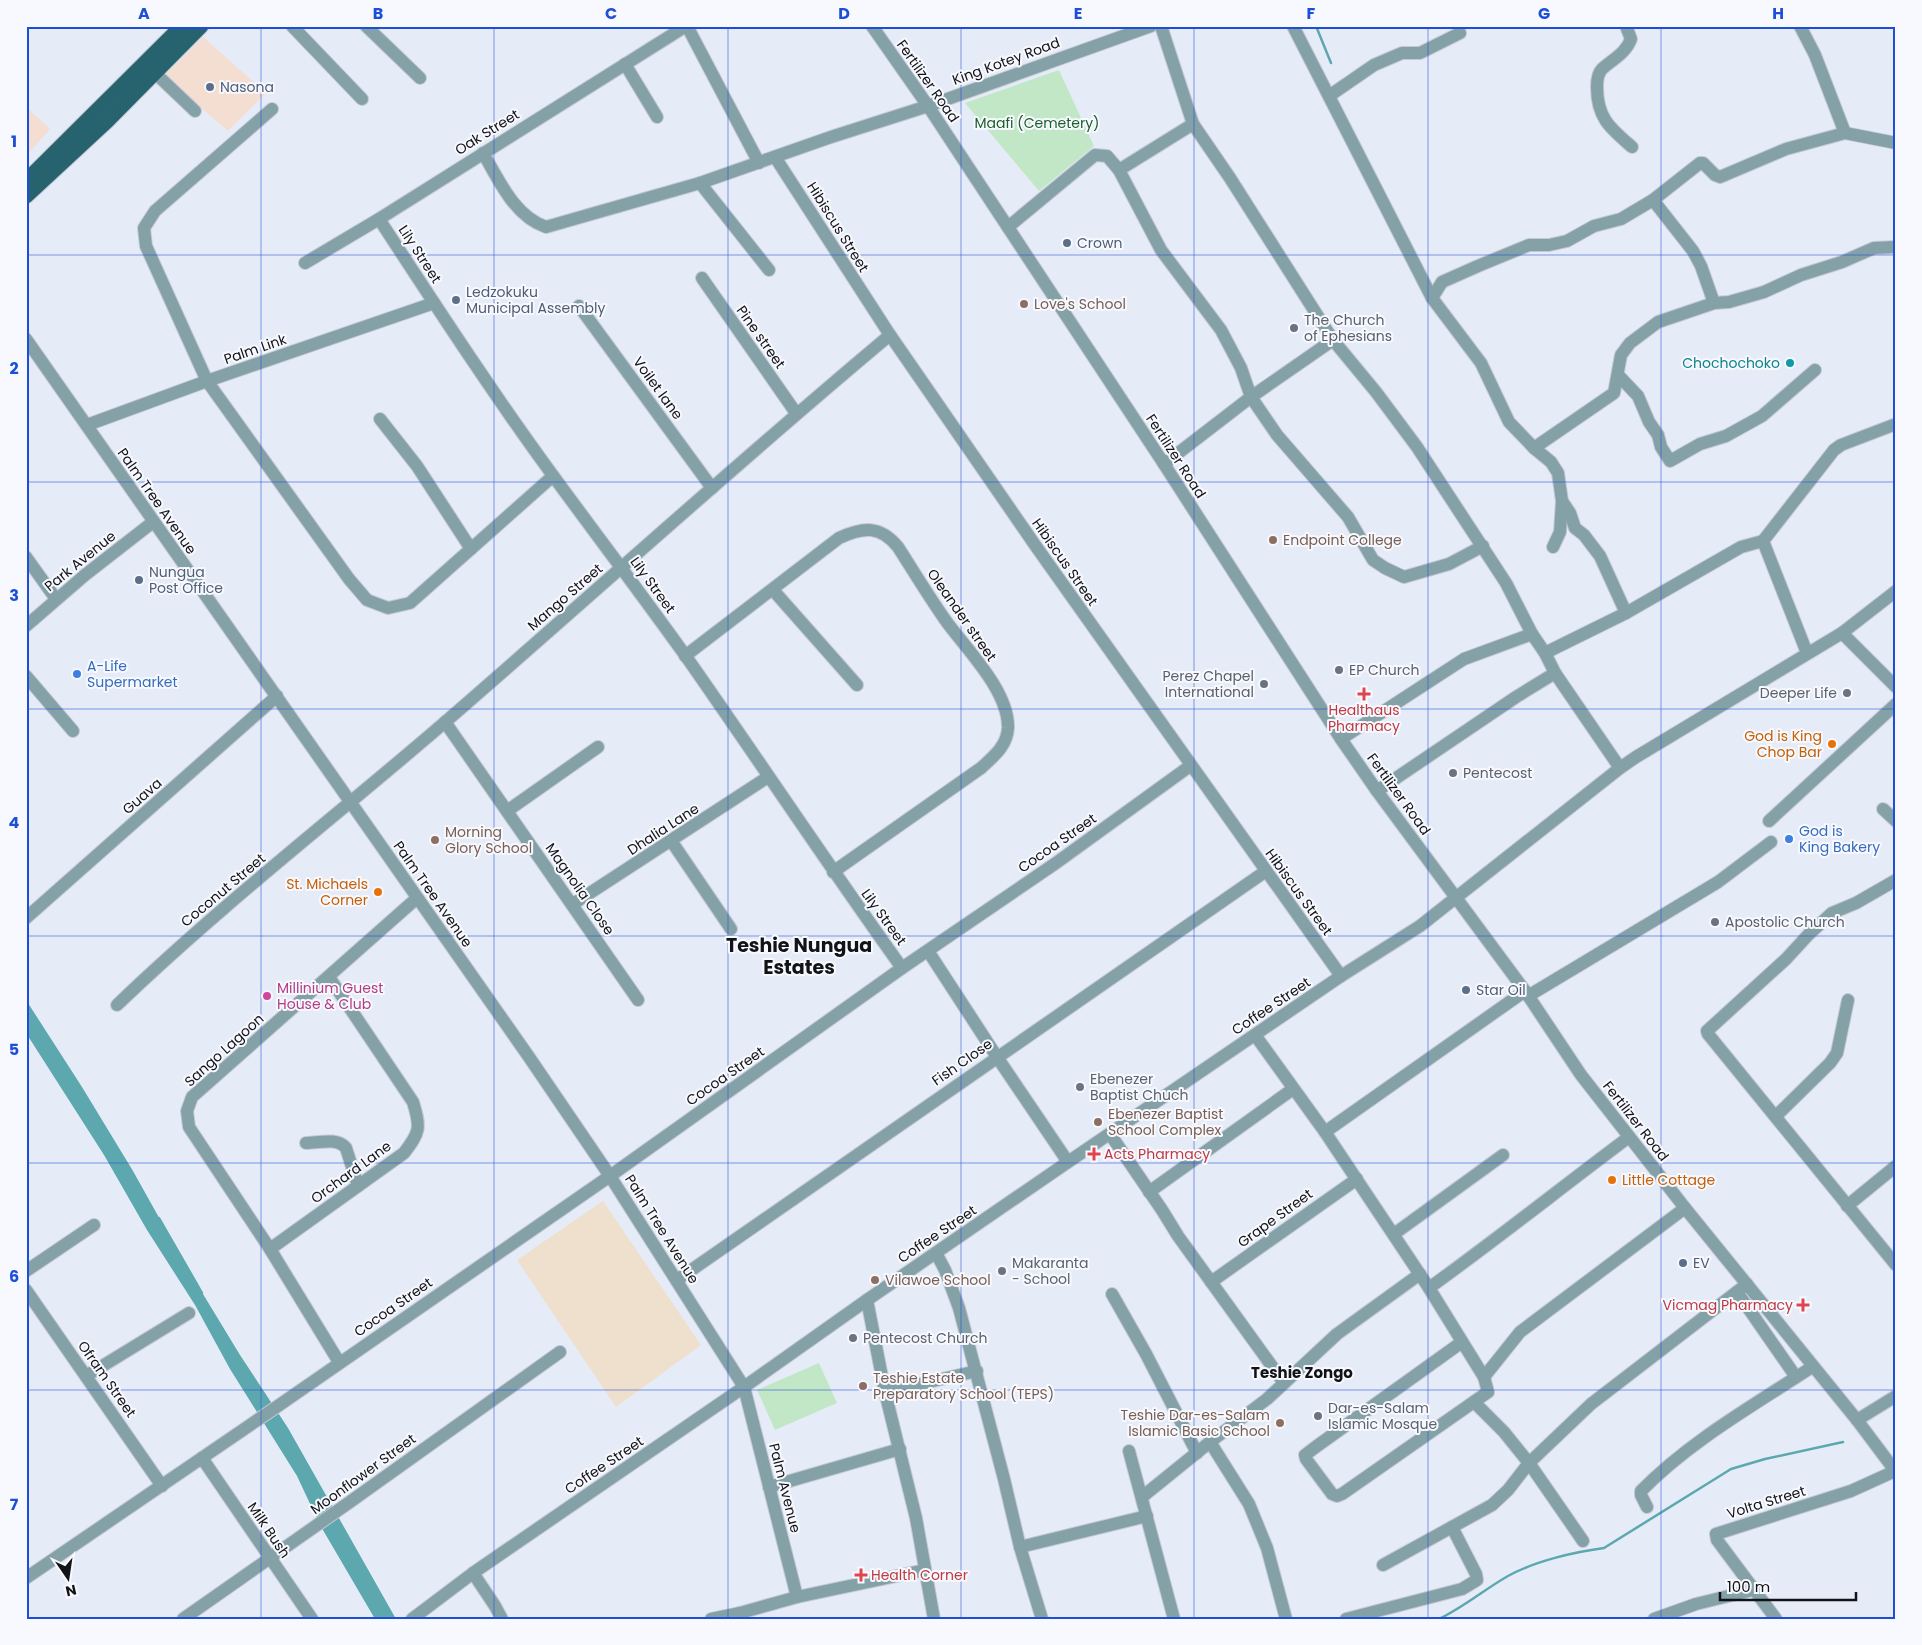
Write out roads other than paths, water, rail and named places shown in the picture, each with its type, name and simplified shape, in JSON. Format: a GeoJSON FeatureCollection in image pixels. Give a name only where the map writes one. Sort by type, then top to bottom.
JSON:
{"type":"FeatureCollection","features":[{"type":"Feature","properties":{"kind":"main road"},"geometry":{"type":"LineString","coordinates":[[26,181],[182,26]]}},
{"type":"Feature","properties":{"kind":"main road"},"geometry":{"type":"LineString","coordinates":[[26,196],[107,121],[201,26]]}},
{"type":"Feature","properties":{"kind":"street"},"geometry":{"type":"LineString","coordinates":[[292,26],[362,99]]}},
{"type":"Feature","properties":{"kind":"street"},"geometry":{"type":"LineString","coordinates":[[366,26],[420,78]]}},
{"type":"Feature","properties":{"kind":"street"},"geometry":{"type":"LineString","coordinates":[[686,26],[759,163]]}},
{"type":"Feature","properties":{"kind":"street","name":"Oak Street"},"geometry":{"type":"LineString","coordinates":[[304,263],[686,26]]}},
{"type":"Feature","properties":{"kind":"street","name":"Fertilizer Road"},"geometry":{"type":"LineString","coordinates":[[872,26],[928,106],[1164,464],[1341,740],[1377,791],[1527,994],[1581,1075],[1685,1208],[1742,1288],[1857,1420],[1895,1472]]}},
{"type":"Feature","properties":{"kind":"street","name":"King Kotey Road"},"geometry":{"type":"LineString","coordinates":[[483,153],[522,213],[534,223],[546,227],[700,183],[928,106],[1151,26]]}},
{"type":"Feature","properties":{"kind":"street"},"geometry":{"type":"LineString","coordinates":[[1161,26],[1193,124],[1230,178],[1333,340],[1376,392],[1417,447],[1506,583],[1532,634],[1545,653],[1555,673],[1620,768]]}},
{"type":"Feature","properties":{"kind":"street"},"geometry":{"type":"LineString","coordinates":[[1294,26],[1432,298],[1482,363],[1509,422],[1534,448],[1551,462],[1558,473],[1562,501],[1560,532],[1553,547]]}},
{"type":"Feature","properties":{"kind":"street"},"geometry":{"type":"LineString","coordinates":[[1626,26],[1631,39],[1628,47],[1600,70],[1597,80],[1597,102],[1611,129],[1632,147]]}},
{"type":"Feature","properties":{"kind":"street"},"geometry":{"type":"LineString","coordinates":[[1800,26],[1815,55],[1845,133]]}},
{"type":"Feature","properties":{"kind":"street"},"geometry":{"type":"LineString","coordinates":[[1329,96],[1374,65],[1402,53],[1420,53],[1460,33]]}},
{"type":"Feature","properties":{"kind":"street"},"geometry":{"type":"LineString","coordinates":[[626,64],[657,117]]}},
{"type":"Feature","properties":{"kind":"street"},"geometry":{"type":"LineString","coordinates":[[155,72],[195,111]]}},
{"type":"Feature","properties":{"kind":"street"},"geometry":{"type":"LineString","coordinates":[[272,108],[155,212],[144,228],[146,246],[207,381],[333,557],[367,600],[388,608],[410,603],[553,476]]}},
{"type":"Feature","properties":{"kind":"street"},"geometry":{"type":"LineString","coordinates":[[1119,170],[1193,124]]}},
{"type":"Feature","properties":{"kind":"street"},"geometry":{"type":"LineString","coordinates":[[1432,298],[1442,282],[1478,266],[1529,245],[1549,245],[1567,241],[1594,226],[1621,219],[1653,200],[1700,163],[1703,163],[1715,175],[1720,177],[1786,149],[1845,133],[1896,143]]}},
{"type":"Feature","properties":{"kind":"street"},"geometry":{"type":"LineString","coordinates":[[1008,228],[1095,155],[1107,156],[1119,170],[1161,250],[1221,330],[1234,352],[1251,397],[1278,435],[1348,517],[1373,560],[1385,568],[1404,576],[1449,564],[1482,546]]}},
{"type":"Feature","properties":{"kind":"street","name":"Hibiscus Street"},"geometry":{"type":"LineString","coordinates":[[775,157],[890,335],[1035,545],[1190,766],[1341,976]]}},
{"type":"Feature","properties":{"kind":"street"},"geometry":{"type":"LineString","coordinates":[[700,183],[769,270]]}},
{"type":"Feature","properties":{"kind":"street"},"geometry":{"type":"LineString","coordinates":[[1653,200],[1693,251],[1701,266],[1714,302]]}},
{"type":"Feature","properties":{"kind":"street","name":"Lily Street"},"geometry":{"type":"LineString","coordinates":[[379,218],[553,476],[622,567],[833,872],[902,968]]}},
{"type":"Feature","properties":{"kind":"street"},"geometry":{"type":"LineString","coordinates":[[1534,448],[1614,393],[1621,354],[1630,343],[1658,322],[1714,302],[1729,302],[1764,292],[1800,275],[1842,262],[1874,248],[1896,247]]}},
{"type":"Feature","properties":{"kind":"street","name":"Pine street"},"geometry":{"type":"LineString","coordinates":[[702,278],[796,413]]}},
{"type":"Feature","properties":{"kind":"street","name":"Palm Link"},"geometry":{"type":"LineString","coordinates":[[87,425],[434,302]]}},
{"type":"Feature","properties":{"kind":"street","name":"Voilet lane"},"geometry":{"type":"LineString","coordinates":[[579,306],[712,488]]}},
{"type":"Feature","properties":{"kind":"street","name":"Mango Street"},"geometry":{"type":"LineString","coordinates":[[352,802],[796,413],[890,335]]}},
{"type":"Feature","properties":{"kind":"street"},"geometry":{"type":"LineString","coordinates":[[26,339],[87,425]]}},
{"type":"Feature","properties":{"kind":"street"},"geometry":{"type":"LineString","coordinates":[[1164,464],[1251,397],[1333,340]]}},
{"type":"Feature","properties":{"kind":"street"},"geometry":{"type":"LineString","coordinates":[[1618,374],[1638,396],[1649,422],[1658,435],[1661,447],[1670,461],[1700,444],[1726,436],[1762,416],[1815,370]]}},
{"type":"Feature","properties":{"kind":"street"},"geometry":{"type":"LineString","coordinates":[[380,418],[421,473],[471,549]]}},
{"type":"Feature","properties":{"kind":"street"},"geometry":{"type":"LineString","coordinates":[[1545,653],[1626,613],[1741,547],[1763,541],[1834,450],[1841,445],[1896,424]]}},
{"type":"Feature","properties":{"kind":"street","name":"Palm Tree Avenue"},"geometry":{"type":"LineString","coordinates":[[87,425],[153,522],[352,802],[610,1176],[744,1387]]}},
{"type":"Feature","properties":{"kind":"street"},"geometry":{"type":"LineString","coordinates":[[1562,501],[1570,513],[1575,528],[1584,535],[1600,556],[1626,613]]}},
{"type":"Feature","properties":{"kind":"street","name":"Park Avenue"},"geometry":{"type":"LineString","coordinates":[[26,626],[56,599],[153,522]]}},
{"type":"Feature","properties":{"kind":"street","name":"Oleander street"},"geometry":{"type":"LineString","coordinates":[[685,656],[839,538],[855,531],[874,530],[890,537],[946,620],[990,680],[1005,706],[1008,729],[1002,748],[982,768],[833,872]]}},
{"type":"Feature","properties":{"kind":"street"},"geometry":{"type":"LineString","coordinates":[[1763,541],[1807,653]]}},
{"type":"Feature","properties":{"kind":"street"},"geometry":{"type":"LineString","coordinates":[[26,557],[56,599]]}},
{"type":"Feature","properties":{"kind":"street"},"geometry":{"type":"LineString","coordinates":[[773,590],[857,685]]}},
{"type":"Feature","properties":{"kind":"street","name":"Coffee Street"},"geometry":{"type":"LineString","coordinates":[[415,1617],[473,1573],[867,1300],[1341,976],[1420,926],[1620,768],[1842,633],[1896,591]]}},
{"type":"Feature","properties":{"kind":"street"},"geometry":{"type":"LineString","coordinates":[[1842,633],[1896,687]]}},
{"type":"Feature","properties":{"kind":"street"},"geometry":{"type":"LineString","coordinates":[[1341,740],[1464,659],[1532,634]]}},
{"type":"Feature","properties":{"kind":"street"},"geometry":{"type":"LineString","coordinates":[[1377,791],[1516,696],[1555,673]]}},
{"type":"Feature","properties":{"kind":"street"},"geometry":{"type":"LineString","coordinates":[[26,676],[73,731]]}},
{"type":"Feature","properties":{"kind":"street","name":"Guava"},"geometry":{"type":"LineString","coordinates":[[26,918],[277,696]]}},
{"type":"Feature","properties":{"kind":"street"},"geometry":{"type":"LineString","coordinates":[[1769,821],[1896,704]]}},
{"type":"Feature","properties":{"kind":"street","name":"Magnolia Close"},"geometry":{"type":"LineString","coordinates":[[445,722],[638,1000]]}},
{"type":"Feature","properties":{"kind":"street"},"geometry":{"type":"LineString","coordinates":[[507,811],[598,747]]}},
{"type":"Feature","properties":{"kind":"street","name":"Cocoa Street"},"geometry":{"type":"LineString","coordinates":[[202,1458],[610,1176],[902,968],[1056,863],[1190,766]]}},
{"type":"Feature","properties":{"kind":"street","name":"Dhalia Lane"},"geometry":{"type":"LineString","coordinates":[[572,904],[672,842],[768,778]]}},
{"type":"Feature","properties":{"kind":"street","name":"Coconut Street"},"geometry":{"type":"LineString","coordinates":[[117,1005],[195,933],[352,802]]}},
{"type":"Feature","properties":{"kind":"street"},"geometry":{"type":"LineString","coordinates":[[1883,809],[1896,820]]}},
{"type":"Feature","properties":{"kind":"street"},"geometry":{"type":"LineString","coordinates":[[672,842],[731,929]]}},
{"type":"Feature","properties":{"kind":"street"},"geometry":{"type":"LineString","coordinates":[[1325,1132],[1527,994],[1718,882],[1771,842]]}},
{"type":"Feature","properties":{"kind":"street","name":"Fish Close"},"geometry":{"type":"LineString","coordinates":[[677,1280],[1266,871]]}},
{"type":"Feature","properties":{"kind":"street"},"geometry":{"type":"LineString","coordinates":[[1896,880],[1856,903],[1832,913],[1809,934],[1802,944],[1707,1031],[1896,1266]]}},
{"type":"Feature","properties":{"kind":"street","name":"Sango Lagoon"},"geometry":{"type":"LineString","coordinates":[[339,1362],[270,1249],[189,1127],[187,1111],[192,1097],[417,898]]}},
{"type":"Feature","properties":{"kind":"street"},"geometry":{"type":"LineString","coordinates":[[928,951],[1068,1162]]}},
{"type":"Feature","properties":{"kind":"street","name":"Orchard Lane"},"geometry":{"type":"LineString","coordinates":[[270,1249],[404,1153],[416,1137],[419,1121],[413,1102],[329,977]]}},
{"type":"Feature","properties":{"kind":"street"},"geometry":{"type":"LineString","coordinates":[[1776,1116],[1830,1063],[1837,1053],[1848,1000]]}},
{"type":"Feature","properties":{"kind":"street"},"geometry":{"type":"LineString","coordinates":[[1255,1035],[1325,1132],[1394,1234],[1429,1288],[1484,1377],[1488,1392],[1342,1494],[1337,1496],[1332,1494],[1305,1457],[1317,1446],[1462,1342]]}},
{"type":"Feature","properties":{"kind":"street"},"geometry":{"type":"LineString","coordinates":[[1149,1192],[1293,1089]]}},
{"type":"Feature","properties":{"kind":"street"},"geometry":{"type":"LineString","coordinates":[[1110,1134],[1178,1236],[1284,1383]]}},
{"type":"Feature","properties":{"kind":"street"},"geometry":{"type":"LineString","coordinates":[[1429,1288],[1490,1245],[1572,1179],[1629,1137]]}},
{"type":"Feature","properties":{"kind":"street"},"geometry":{"type":"LineString","coordinates":[[306,1143],[337,1142],[343,1144],[358,1186]]}},
{"type":"Feature","properties":{"kind":"street"},"geometry":{"type":"LineString","coordinates":[[1394,1234],[1503,1155]]}},
{"type":"Feature","properties":{"kind":"street"},"geometry":{"type":"LineString","coordinates":[[1847,1206],[1896,1166]]}},
{"type":"Feature","properties":{"kind":"street","name":"Grape Street"},"geometry":{"type":"LineString","coordinates":[[1212,1282],[1357,1178]]}},
{"type":"Feature","properties":{"kind":"street"},"geometry":{"type":"LineString","coordinates":[[1484,1377],[1520,1332],[1685,1208]]}},
{"type":"Feature","properties":{"kind":"street"},"geometry":{"type":"LineString","coordinates":[[26,1271],[94,1225]]}},
{"type":"Feature","properties":{"kind":"street"},"geometry":{"type":"LineString","coordinates":[[936,1253],[952,1285],[977,1371],[1020,1547],[1042,1619]]}},
{"type":"Feature","properties":{"kind":"street"},"geometry":{"type":"LineString","coordinates":[[1142,1497],[1210,1442],[1267,1400],[1337,1334],[1420,1274]]}},
{"type":"Feature","properties":{"kind":"street"},"geometry":{"type":"LineString","coordinates":[[1383,1565],[1492,1504],[1508,1490],[1529,1463],[1591,1404],[1742,1288],[1796,1377]]}},
{"type":"Feature","properties":{"kind":"street","name":"Ofram Street"},"geometry":{"type":"LineString","coordinates":[[26,1290],[162,1486]]}},
{"type":"Feature","properties":{"kind":"street"},"geometry":{"type":"LineString","coordinates":[[1112,1294],[1146,1354],[1197,1453]]}},
{"type":"Feature","properties":{"kind":"street"},"geometry":{"type":"LineString","coordinates":[[867,1300],[885,1392],[916,1518],[934,1619]]}},
{"type":"Feature","properties":{"kind":"street"},"geometry":{"type":"LineString","coordinates":[[86,1376],[190,1313]]}},
{"type":"Feature","properties":{"kind":"street","name":"Moonflower Street"},"geometry":{"type":"LineString","coordinates":[[183,1619],[560,1352]]}},
{"type":"Feature","properties":{"kind":"street"},"geometry":{"type":"LineString","coordinates":[[1647,1507],[1641,1491],[1671,1463],[1722,1426],[1812,1367]]}},
{"type":"Feature","properties":{"kind":"street"},"geometry":{"type":"LineString","coordinates":[[885,1392],[977,1371]]}},
{"type":"Feature","properties":{"kind":"street","name":"Palm Avenue"},"geometry":{"type":"LineString","coordinates":[[744,1387],[797,1597]]}},
{"type":"Feature","properties":{"kind":"street"},"geometry":{"type":"LineString","coordinates":[[1857,1420],[1896,1396]]}},
{"type":"Feature","properties":{"kind":"street"},"geometry":{"type":"LineString","coordinates":[[1474,1402],[1504,1432],[1529,1463],[1583,1541]]}},
{"type":"Feature","properties":{"kind":"street"},"geometry":{"type":"LineString","coordinates":[[1210,1442],[1249,1504],[1267,1548],[1286,1619]]}},
{"type":"Feature","properties":{"kind":"street"},"geometry":{"type":"LineString","coordinates":[[769,1488],[900,1448]]}},
{"type":"Feature","properties":{"kind":"street"},"geometry":{"type":"LineString","coordinates":[[1130,1451],[1174,1619]]}},
{"type":"Feature","properties":{"kind":"street"},"geometry":{"type":"LineString","coordinates":[[26,1578],[202,1458]]}},
{"type":"Feature","properties":{"kind":"street","name":"Milk Bush"},"geometry":{"type":"LineString","coordinates":[[202,1458],[312,1619]]}},
{"type":"Feature","properties":{"kind":"street","name":"Volta Street"},"geometry":{"type":"LineString","coordinates":[[1776,1619],[1715,1538],[1716,1534],[1852,1491],[1895,1472]]}},
{"type":"Feature","properties":{"kind":"street"},"geometry":{"type":"LineString","coordinates":[[1020,1547],[1147,1516]]}},
{"type":"Feature","properties":{"kind":"street"},"geometry":{"type":"LineString","coordinates":[[1346,1619],[1462,1589],[1474,1583],[1477,1580],[1476,1574],[1452,1527]]}},
{"type":"Feature","properties":{"kind":"street"},"geometry":{"type":"LineString","coordinates":[[711,1619],[741,1616],[797,1597],[925,1570]]}},
{"type":"Feature","properties":{"kind":"street"},"geometry":{"type":"LineString","coordinates":[[473,1573],[502,1619]]}},
{"type":"Feature","properties":{"kind":"street"},"geometry":{"type":"LineString","coordinates":[[1654,1619],[1696,1604],[1754,1590]]}},
{"type":"Feature","properties":{"kind":"water"},"geometry":{"type":"Polygon","coordinates":[[[26,1000],[133,1171],[186,1266],[240,1355],[288,1428],[396,1619],[375,1619],[320,1525],[297,1476],[230,1369],[195,1305],[147,1230],[104,1155],[26,1033],[26,1000]]]}},
{"type":"Feature","properties":{"kind":"waterway"},"geometry":{"type":"LineString","coordinates":[[1316,26],[1331,63]]}},
{"type":"Feature","properties":{"kind":"waterway"},"geometry":{"type":"LineString","coordinates":[[159,1218],[202,1293]]}},
{"type":"Feature","properties":{"kind":"waterway"},"geometry":{"type":"LineString","coordinates":[[1439,1619],[1499,1581],[1530,1566],[1555,1558],[1604,1548],[1731,1469],[1765,1459],[1843,1442]]}},
{"type":"Feature","properties":{"kind":"place","name":"Nasona"},"geometry":{"type":"Point","coordinates":[210,87]}},
{"type":"Feature","properties":{"kind":"place","name":"Crown"},"geometry":{"type":"Point","coordinates":[1067,243]}},
{"type":"Feature","properties":{"kind":"place","name":"Ledzokuku Municipal Assembly"},"geometry":{"type":"Point","coordinates":[456,300]}},
{"type":"Feature","properties":{"kind":"place","name":"Love's School"},"geometry":{"type":"Point","coordinates":[1024,304]}},
{"type":"Feature","properties":{"kind":"place","name":"The Church of Ephesians"},"geometry":{"type":"Point","coordinates":[1294,328]}},
{"type":"Feature","properties":{"kind":"place","name":"Chochochoko"},"geometry":{"type":"Point","coordinates":[1790,363]}},
{"type":"Feature","properties":{"kind":"place","name":"Endpoint College"},"geometry":{"type":"Point","coordinates":[1273,540]}},
{"type":"Feature","properties":{"kind":"place","name":"Nungua Post Office"},"geometry":{"type":"Point","coordinates":[139,580]}},
{"type":"Feature","properties":{"kind":"place","name":"EP Church"},"geometry":{"type":"Point","coordinates":[1339,670]}},
{"type":"Feature","properties":{"kind":"place","name":"A-Life Supermarket"},"geometry":{"type":"Point","coordinates":[77,674]}},
{"type":"Feature","properties":{"kind":"place","name":"Perez Chapel International"},"geometry":{"type":"Point","coordinates":[1264,684]}},
{"type":"Feature","properties":{"kind":"place","name":"Deeper Life"},"geometry":{"type":"Point","coordinates":[1847,693]}},
{"type":"Feature","properties":{"kind":"place","name":"Healthaus Pharmacy"},"geometry":{"type":"Point","coordinates":[1364,694]}},
{"type":"Feature","properties":{"kind":"place","name":"God is King Chop Bar"},"geometry":{"type":"Point","coordinates":[1832,744]}},
{"type":"Feature","properties":{"kind":"place","name":"Pentecost"},"geometry":{"type":"Point","coordinates":[1453,773]}},
{"type":"Feature","properties":{"kind":"place","name":"God is King Bakery"},"geometry":{"type":"Point","coordinates":[1789,839]}},
{"type":"Feature","properties":{"kind":"place","name":"Morning Glory School"},"geometry":{"type":"Point","coordinates":[435,840]}},
{"type":"Feature","properties":{"kind":"place","name":"St. Michaels Corner"},"geometry":{"type":"Point","coordinates":[378,892]}},
{"type":"Feature","properties":{"kind":"place","name":"Apostolic Church"},"geometry":{"type":"Point","coordinates":[1715,922]}},
{"type":"Feature","properties":{"kind":"place","name":"Star Oil"},"geometry":{"type":"Point","coordinates":[1466,990]}},
{"type":"Feature","properties":{"kind":"place","name":"Millinium Guest House & Club"},"geometry":{"type":"Point","coordinates":[267,996]}},
{"type":"Feature","properties":{"kind":"place","name":"Ebenezer Baptist Chuch"},"geometry":{"type":"Point","coordinates":[1080,1087]}},
{"type":"Feature","properties":{"kind":"place","name":"Ebenezer Baptist School Complex"},"geometry":{"type":"Point","coordinates":[1098,1122]}},
{"type":"Feature","properties":{"kind":"place","name":"Acts Pharmacy"},"geometry":{"type":"Point","coordinates":[1094,1154]}},
{"type":"Feature","properties":{"kind":"place","name":"Little Cottage"},"geometry":{"type":"Point","coordinates":[1612,1180]}},
{"type":"Feature","properties":{"kind":"place","name":"EV"},"geometry":{"type":"Point","coordinates":[1683,1263]}},
{"type":"Feature","properties":{"kind":"place","name":"Makaranta - School"},"geometry":{"type":"Point","coordinates":[1002,1271]}},
{"type":"Feature","properties":{"kind":"place","name":"Vilawoe School"},"geometry":{"type":"Point","coordinates":[875,1280]}},
{"type":"Feature","properties":{"kind":"place","name":"Vicmag Pharmacy"},"geometry":{"type":"Point","coordinates":[1803,1305]}},
{"type":"Feature","properties":{"kind":"place","name":"Pentecost Church"},"geometry":{"type":"Point","coordinates":[853,1338]}},
{"type":"Feature","properties":{"kind":"place","name":"Teshie Estate Preparatory School (TEPS)"},"geometry":{"type":"Point","coordinates":[863,1386]}},
{"type":"Feature","properties":{"kind":"place","name":"Dar-es-Salam Islamic Mosque"},"geometry":{"type":"Point","coordinates":[1318,1416]}},
{"type":"Feature","properties":{"kind":"place","name":"Teshie Dar-es-Salam Islamic Basic School"},"geometry":{"type":"Point","coordinates":[1280,1423]}},
{"type":"Feature","properties":{"kind":"place","name":"Health Corner"},"geometry":{"type":"Point","coordinates":[861,1575]}},
{"type":"Feature","properties":{"kind":"district","name":"Teshie Nungua Estates"},"geometry":{"type":"Point","coordinates":[799,956]}},
{"type":"Feature","properties":{"kind":"district","name":"Teshie Zongo"},"geometry":{"type":"Point","coordinates":[1302,1373]}},
{"type":"Feature","properties":{"kind":"park label","name":"Maafi (Cemetery)"},"geometry":{"type":"Point","coordinates":[1037,123]}}]}
